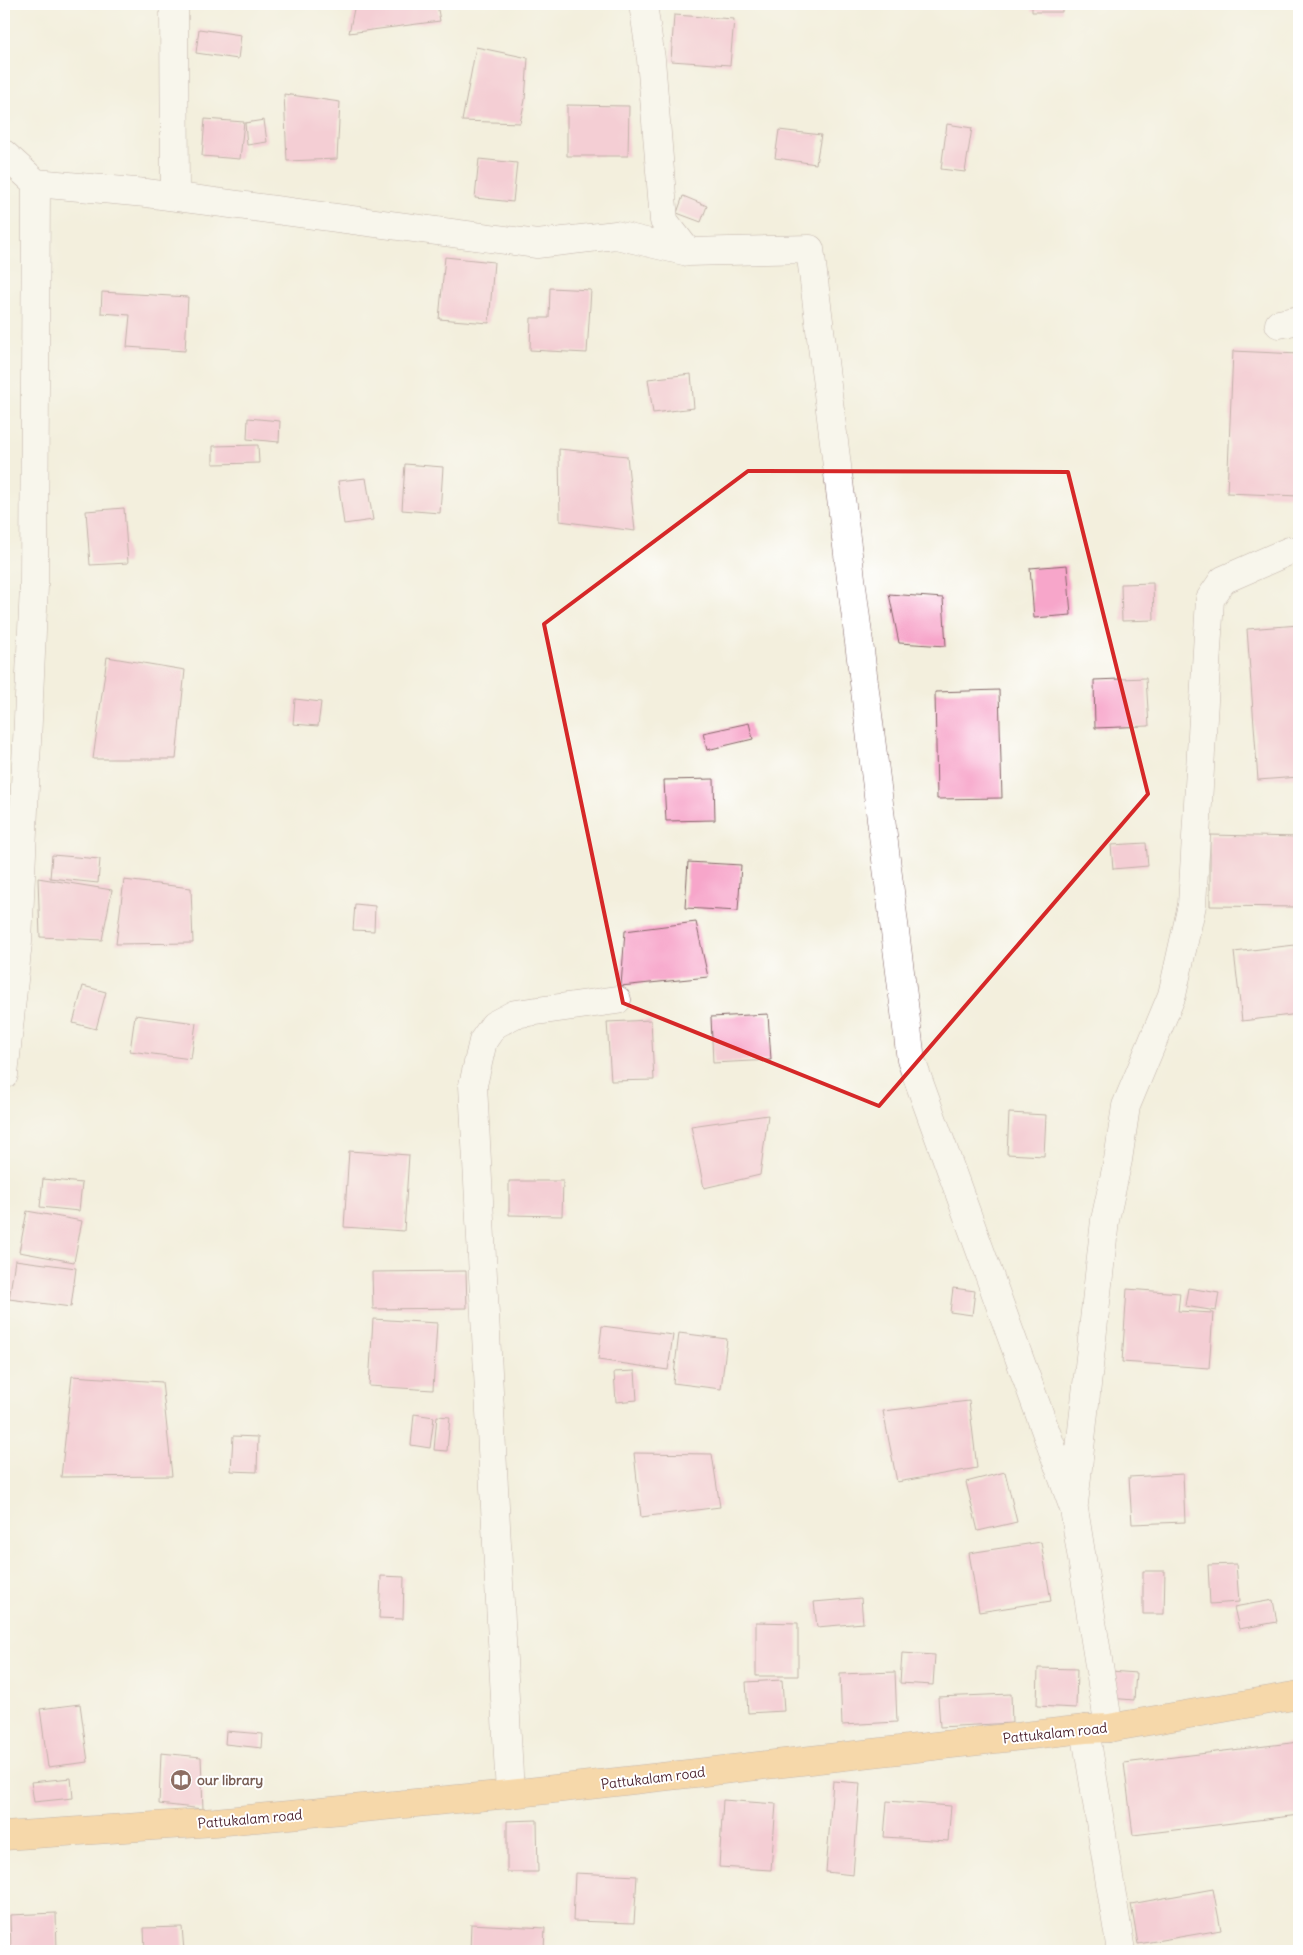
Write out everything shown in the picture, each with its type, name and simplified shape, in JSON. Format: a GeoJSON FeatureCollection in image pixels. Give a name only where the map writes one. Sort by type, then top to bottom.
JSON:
{"type":"FeatureCollection","features":[{"type":"Feature","properties":{"kind":"main road","name":"Pattukalam road"},"geometry":{"type":"LineString","coordinates":[[4,1836],[215,1822],[510,1794],[1097,1728],[1299,1695]]}},
{"type":"Feature","properties":{"kind":"street"},"geometry":{"type":"LineString","coordinates":[[174,4],[175,197]]}},
{"type":"Feature","properties":{"kind":"street"},"geometry":{"type":"LineString","coordinates":[[643,4],[651,59],[664,221],[688,252]]}},
{"type":"Feature","properties":{"kind":"street"},"geometry":{"type":"LineString","coordinates":[[4,154],[36,183],[175,197],[537,244],[616,235],[688,252],[810,249],[911,1060],[1074,1509]]}},
{"type":"Feature","properties":{"kind":"street"},"geometry":{"type":"LineString","coordinates":[[4,1075],[18,942],[34,586],[36,183]]}},
{"type":"Feature","properties":{"kind":"street"},"geometry":{"type":"LineString","coordinates":[[1121,1951],[1074,1509],[1105,1220],[1118,1160],[1126,1106],[1172,995],[1192,905],[1210,599],[1223,580],[1289,551],[1299,550]]}},
{"type":"Feature","properties":{"kind":"street"},"geometry":{"type":"LineString","coordinates":[[510,1794],[473,1085],[483,1041],[494,1025],[515,1014],[618,1000]]}},
{"type":"Feature","properties":{"kind":"highlighted area"},"geometry":{"type":"Polygon","coordinates":[[[748,471],[1068,472],[1148,794],[879,1106],[623,1003],[544,624],[748,471]]]}},
{"type":"Feature","properties":{"kind":"building"},"geometry":{"type":"Polygon","coordinates":[[[355,4],[437,4],[440,21],[349,33],[355,4]]]}},
{"type":"Feature","properties":{"kind":"building"},"geometry":{"type":"Polygon","coordinates":[[[1032,4],[1062,4],[1062,12],[1032,12],[1032,4]]]}},
{"type":"Feature","properties":{"kind":"building"},"geometry":{"type":"Polygon","coordinates":[[[674,15],[734,19],[730,65],[671,61],[674,15]]]}},
{"type":"Feature","properties":{"kind":"building"},"geometry":{"type":"Polygon","coordinates":[[[199,29],[241,35],[238,59],[196,53],[199,29]]]}},
{"type":"Feature","properties":{"kind":"building"},"geometry":{"type":"Polygon","coordinates":[[[476,47],[528,58],[525,100],[520,123],[462,121],[476,47]]]}},
{"type":"Feature","properties":{"kind":"building"},"geometry":{"type":"Polygon","coordinates":[[[284,94],[340,102],[337,159],[287,161],[284,94]]]}},
{"type":"Feature","properties":{"kind":"building"},"geometry":{"type":"Polygon","coordinates":[[[567,105],[629,106],[628,156],[567,156],[567,105]]]}},
{"type":"Feature","properties":{"kind":"building"},"geometry":{"type":"Polygon","coordinates":[[[205,119],[244,122],[240,159],[202,156],[205,119]]]}},
{"type":"Feature","properties":{"kind":"building"},"geometry":{"type":"Polygon","coordinates":[[[264,120],[267,142],[247,145],[245,123],[264,120]]]}},
{"type":"Feature","properties":{"kind":"building"},"geometry":{"type":"Polygon","coordinates":[[[947,124],[972,128],[965,172],[941,169],[947,124]]]}},
{"type":"Feature","properties":{"kind":"building"},"geometry":{"type":"Polygon","coordinates":[[[779,130],[821,135],[816,164],[775,158],[779,130]]]}},
{"type":"Feature","properties":{"kind":"building"},"geometry":{"type":"Polygon","coordinates":[[[479,159],[517,163],[513,202],[475,198],[479,159]]]}},
{"type":"Feature","properties":{"kind":"building"},"geometry":{"type":"Polygon","coordinates":[[[683,196],[707,206],[701,222],[677,213],[683,196]]]}},
{"type":"Feature","properties":{"kind":"building"},"geometry":{"type":"Polygon","coordinates":[[[445,257],[494,262],[489,323],[439,319],[445,257]]]}},
{"type":"Feature","properties":{"kind":"building"},"geometry":{"type":"Polygon","coordinates":[[[550,288],[591,290],[587,353],[530,350],[531,318],[549,318],[550,288]]]}},
{"type":"Feature","properties":{"kind":"building"},"geometry":{"type":"Polygon","coordinates":[[[102,292],[188,297],[185,351],[127,347],[130,315],[101,313],[102,292]]]}},
{"type":"Feature","properties":{"kind":"building"},"geometry":{"type":"Polygon","coordinates":[[[1233,351],[1299,354],[1299,496],[1227,493],[1233,351]]]}},
{"type":"Feature","properties":{"kind":"building"},"geometry":{"type":"Polygon","coordinates":[[[691,374],[694,408],[653,413],[648,379],[691,374]]]}},
{"type":"Feature","properties":{"kind":"building"},"geometry":{"type":"Polygon","coordinates":[[[248,418],[280,421],[279,442],[247,439],[248,418]]]}},
{"type":"Feature","properties":{"kind":"building"},"geometry":{"type":"Polygon","coordinates":[[[258,445],[259,463],[213,464],[213,446],[258,445]]]}},
{"type":"Feature","properties":{"kind":"building"},"geometry":{"type":"Polygon","coordinates":[[[559,449],[627,456],[635,531],[560,521],[559,449]]]}},
{"type":"Feature","properties":{"kind":"building"},"geometry":{"type":"Polygon","coordinates":[[[405,464],[443,467],[440,513],[402,510],[405,464]]]}},
{"type":"Feature","properties":{"kind":"building"},"geometry":{"type":"Polygon","coordinates":[[[366,478],[373,520],[344,524],[338,481],[366,478]]]}},
{"type":"Feature","properties":{"kind":"building"},"geometry":{"type":"Polygon","coordinates":[[[124,508],[128,563],[90,565],[86,511],[124,508]]]}},
{"type":"Feature","properties":{"kind":"building"},"geometry":{"type":"Polygon","coordinates":[[[1067,565],[1071,615],[1034,618],[1030,568],[1067,565]]]}},
{"type":"Feature","properties":{"kind":"building"},"geometry":{"type":"Polygon","coordinates":[[[1153,583],[1154,620],[1122,621],[1121,584],[1153,583]]]}},
{"type":"Feature","properties":{"kind":"building"},"geometry":{"type":"Polygon","coordinates":[[[889,594],[943,598],[946,646],[899,643],[889,594]]]}},
{"type":"Feature","properties":{"kind":"building"},"geometry":{"type":"Polygon","coordinates":[[[1299,625],[1299,777],[1258,780],[1247,629],[1299,625]]]}},
{"type":"Feature","properties":{"kind":"building"},"geometry":{"type":"Polygon","coordinates":[[[107,657],[185,670],[176,759],[93,759],[107,657]]]}},
{"type":"Feature","properties":{"kind":"building"},"geometry":{"type":"Polygon","coordinates":[[[1146,678],[1149,726],[1095,728],[1094,680],[1146,678]]]}},
{"type":"Feature","properties":{"kind":"building"},"geometry":{"type":"Polygon","coordinates":[[[999,690],[1002,798],[937,799],[935,692],[999,690]]]}},
{"type":"Feature","properties":{"kind":"building"},"geometry":{"type":"Polygon","coordinates":[[[295,699],[321,702],[318,726],[293,724],[295,699]]]}},
{"type":"Feature","properties":{"kind":"building"},"geometry":{"type":"Polygon","coordinates":[[[749,723],[753,739],[707,750],[703,733],[749,723]]]}},
{"type":"Feature","properties":{"kind":"building"},"geometry":{"type":"Polygon","coordinates":[[[714,779],[715,820],[666,821],[664,780],[714,779]]]}},
{"type":"Feature","properties":{"kind":"building"},"geometry":{"type":"Polygon","coordinates":[[[1210,835],[1299,837],[1299,907],[1210,906],[1210,835]]]}},
{"type":"Feature","properties":{"kind":"building"},"geometry":{"type":"Polygon","coordinates":[[[1146,843],[1148,866],[1113,869],[1111,845],[1146,843]]]}},
{"type":"Feature","properties":{"kind":"building"},"geometry":{"type":"Polygon","coordinates":[[[52,855],[100,859],[98,883],[50,878],[52,855]]]}},
{"type":"Feature","properties":{"kind":"building"},"geometry":{"type":"Polygon","coordinates":[[[688,862],[741,865],[738,911],[685,908],[688,862]]]}},
{"type":"Feature","properties":{"kind":"building"},"geometry":{"type":"Polygon","coordinates":[[[38,878],[112,890],[102,940],[40,937],[38,878]]]}},
{"type":"Feature","properties":{"kind":"building"},"geometry":{"type":"Polygon","coordinates":[[[124,880],[191,888],[193,943],[116,944],[124,880]]]}},
{"type":"Feature","properties":{"kind":"building"},"geometry":{"type":"Polygon","coordinates":[[[355,904],[375,906],[374,931],[353,930],[355,904]]]}},
{"type":"Feature","properties":{"kind":"building"},"geometry":{"type":"Polygon","coordinates":[[[696,922],[708,977],[621,986],[625,931],[696,922]]]}},
{"type":"Feature","properties":{"kind":"building"},"geometry":{"type":"Polygon","coordinates":[[[1295,945],[1299,980],[1299,1014],[1242,1021],[1234,952],[1295,945]]]}},
{"type":"Feature","properties":{"kind":"building"},"geometry":{"type":"Polygon","coordinates":[[[83,986],[106,992],[96,1029],[73,1023],[83,986]]]}},
{"type":"Feature","properties":{"kind":"building"},"geometry":{"type":"Polygon","coordinates":[[[768,1014],[771,1060],[713,1063],[711,1017],[768,1014]]]}},
{"type":"Feature","properties":{"kind":"building"},"geometry":{"type":"Polygon","coordinates":[[[135,1015],[196,1023],[191,1059],[130,1051],[135,1015]]]}},
{"type":"Feature","properties":{"kind":"building"},"geometry":{"type":"Polygon","coordinates":[[[651,1020],[654,1080],[611,1081],[607,1022],[651,1020]]]}},
{"type":"Feature","properties":{"kind":"building"},"geometry":{"type":"Polygon","coordinates":[[[1009,1113],[1046,1115],[1044,1156],[1007,1154],[1009,1113]]]}},
{"type":"Feature","properties":{"kind":"building"},"geometry":{"type":"Polygon","coordinates":[[[768,1115],[760,1175],[704,1188],[691,1126],[768,1115]]]}},
{"type":"Feature","properties":{"kind":"building"},"geometry":{"type":"Polygon","coordinates":[[[349,1151],[409,1155],[404,1231],[344,1227],[349,1151]]]}},
{"type":"Feature","properties":{"kind":"building"},"geometry":{"type":"Polygon","coordinates":[[[43,1179],[82,1183],[79,1211],[40,1207],[43,1179]]]}},
{"type":"Feature","properties":{"kind":"building"},"geometry":{"type":"Polygon","coordinates":[[[509,1181],[563,1181],[562,1216],[509,1215],[509,1181]]]}},
{"type":"Feature","properties":{"kind":"building"},"geometry":{"type":"Polygon","coordinates":[[[27,1211],[82,1221],[74,1262],[19,1252],[27,1211]]]}},
{"type":"Feature","properties":{"kind":"building"},"geometry":{"type":"Polygon","coordinates":[[[15,1260],[76,1268],[71,1307],[9,1299],[15,1260]]]}},
{"type":"Feature","properties":{"kind":"building"},"geometry":{"type":"Polygon","coordinates":[[[466,1271],[467,1308],[373,1309],[372,1272],[466,1271]]]}},
{"type":"Feature","properties":{"kind":"building"},"geometry":{"type":"Polygon","coordinates":[[[953,1288],[975,1291],[972,1315],[950,1312],[953,1288]]]}},
{"type":"Feature","properties":{"kind":"building"},"geometry":{"type":"Polygon","coordinates":[[[1188,1288],[1219,1293],[1216,1311],[1185,1306],[1188,1288]]]}},
{"type":"Feature","properties":{"kind":"building"},"geometry":{"type":"Polygon","coordinates":[[[1127,1289],[1180,1293],[1178,1311],[1213,1313],[1209,1368],[1122,1362],[1127,1289]]]}},
{"type":"Feature","properties":{"kind":"building"},"geometry":{"type":"Polygon","coordinates":[[[373,1319],[437,1323],[433,1390],[369,1386],[373,1319]]]}},
{"type":"Feature","properties":{"kind":"building"},"geometry":{"type":"Polygon","coordinates":[[[602,1326],[673,1335],[668,1370],[598,1360],[602,1326]]]}},
{"type":"Feature","properties":{"kind":"building"},"geometry":{"type":"Polygon","coordinates":[[[679,1333],[727,1339],[721,1389],[673,1383],[679,1333]]]}},
{"type":"Feature","properties":{"kind":"building"},"geometry":{"type":"Polygon","coordinates":[[[635,1371],[637,1400],[616,1402],[614,1372],[635,1371]]]}},
{"type":"Feature","properties":{"kind":"building"},"geometry":{"type":"Polygon","coordinates":[[[72,1376],[162,1382],[172,1476],[61,1477],[72,1376]]]}},
{"type":"Feature","properties":{"kind":"building"},"geometry":{"type":"Polygon","coordinates":[[[969,1401],[977,1468],[897,1482],[883,1411],[969,1401]]]}},
{"type":"Feature","properties":{"kind":"building"},"geometry":{"type":"Polygon","coordinates":[[[414,1414],[434,1417],[430,1448],[411,1445],[414,1414]]]}},
{"type":"Feature","properties":{"kind":"building"},"geometry":{"type":"Polygon","coordinates":[[[437,1416],[450,1417],[447,1451],[434,1450],[437,1416]]]}},
{"type":"Feature","properties":{"kind":"building"},"geometry":{"type":"Polygon","coordinates":[[[233,1436],[258,1437],[257,1472],[231,1471],[233,1436]]]}},
{"type":"Feature","properties":{"kind":"building"},"geometry":{"type":"Polygon","coordinates":[[[634,1453],[712,1454],[720,1507],[641,1517],[634,1453]]]}},
{"type":"Feature","properties":{"kind":"building"},"geometry":{"type":"Polygon","coordinates":[[[1005,1472],[1017,1522],[978,1531],[966,1482],[1005,1472]]]}},
{"type":"Feature","properties":{"kind":"building"},"geometry":{"type":"Polygon","coordinates":[[[1183,1474],[1185,1522],[1132,1524],[1129,1477],[1183,1474]]]}},
{"type":"Feature","properties":{"kind":"building"},"geometry":{"type":"Polygon","coordinates":[[[1041,1542],[1051,1601],[979,1612],[969,1553],[1041,1542]]]}},
{"type":"Feature","properties":{"kind":"building"},"geometry":{"type":"Polygon","coordinates":[[[1236,1564],[1239,1602],[1210,1604],[1208,1565],[1236,1564]]]}},
{"type":"Feature","properties":{"kind":"building"},"geometry":{"type":"Polygon","coordinates":[[[1143,1571],[1165,1571],[1164,1614],[1143,1614],[1143,1571]]]}},
{"type":"Feature","properties":{"kind":"building"},"geometry":{"type":"Polygon","coordinates":[[[381,1576],[404,1577],[403,1619],[379,1618],[381,1576]]]}},
{"type":"Feature","properties":{"kind":"building"},"geometry":{"type":"Polygon","coordinates":[[[861,1598],[863,1623],[817,1627],[814,1602],[861,1598]]]}},
{"type":"Feature","properties":{"kind":"building"},"geometry":{"type":"Polygon","coordinates":[[[1273,1600],[1277,1622],[1239,1629],[1234,1607],[1273,1600]]]}},
{"type":"Feature","properties":{"kind":"building"},"geometry":{"type":"Polygon","coordinates":[[[756,1622],[798,1623],[798,1676],[756,1676],[756,1622]]]}},
{"type":"Feature","properties":{"kind":"building"},"geometry":{"type":"Polygon","coordinates":[[[902,1653],[935,1655],[933,1685],[900,1683],[902,1653]]]}},
{"type":"Feature","properties":{"kind":"building"},"geometry":{"type":"Polygon","coordinates":[[[1038,1668],[1077,1669],[1076,1708],[1037,1706],[1038,1668]]]}},
{"type":"Feature","properties":{"kind":"building"},"geometry":{"type":"Polygon","coordinates":[[[1111,1671],[1136,1673],[1134,1700],[1109,1698],[1111,1671]]]}},
{"type":"Feature","properties":{"kind":"building"},"geometry":{"type":"Polygon","coordinates":[[[895,1672],[897,1722],[842,1725],[840,1674],[895,1672]]]}},
{"type":"Feature","properties":{"kind":"building"},"geometry":{"type":"Polygon","coordinates":[[[782,1680],[784,1711],[748,1713],[746,1682],[782,1680]]]}},
{"type":"Feature","properties":{"kind":"building"},"geometry":{"type":"Polygon","coordinates":[[[1011,1694],[1012,1723],[940,1727],[938,1697],[1011,1694]]]}},
{"type":"Feature","properties":{"kind":"building"},"geometry":{"type":"Polygon","coordinates":[[[80,1704],[88,1762],[48,1767],[40,1709],[80,1704]]]}},
{"type":"Feature","properties":{"kind":"building"},"geometry":{"type":"Polygon","coordinates":[[[226,1731],[263,1734],[262,1748],[225,1744],[226,1731]]]}},
{"type":"Feature","properties":{"kind":"building"},"geometry":{"type":"Polygon","coordinates":[[[1299,1742],[1299,1815],[1133,1835],[1124,1763],[1299,1742]]]}},
{"type":"Feature","properties":{"kind":"building","name":"our library"},"geometry":{"type":"Polygon","coordinates":[[[161,1753],[201,1757],[203,1809],[159,1804],[161,1753]]]}},
{"type":"Feature","properties":{"kind":"building"},"geometry":{"type":"Polygon","coordinates":[[[71,1778],[73,1798],[34,1802],[31,1782],[71,1778]]]}},
{"type":"Feature","properties":{"kind":"building"},"geometry":{"type":"Polygon","coordinates":[[[833,1781],[860,1783],[853,1875],[826,1872],[833,1781]]]}},
{"type":"Feature","properties":{"kind":"building"},"geometry":{"type":"Polygon","coordinates":[[[723,1800],[776,1804],[771,1870],[719,1867],[723,1800]]]}},
{"type":"Feature","properties":{"kind":"building"},"geometry":{"type":"Polygon","coordinates":[[[887,1801],[951,1806],[948,1841],[884,1837],[887,1801]]]}},
{"type":"Feature","properties":{"kind":"building"},"geometry":{"type":"Polygon","coordinates":[[[537,1820],[538,1872],[507,1872],[507,1821],[537,1820]]]}},
{"type":"Feature","properties":{"kind":"building"},"geometry":{"type":"Polygon","coordinates":[[[575,1873],[637,1876],[634,1923],[573,1921],[575,1873]]]}},
{"type":"Feature","properties":{"kind":"building"},"geometry":{"type":"Polygon","coordinates":[[[1213,1889],[1221,1930],[1138,1944],[1131,1904],[1213,1889]]]}},
{"type":"Feature","properties":{"kind":"building"},"geometry":{"type":"Polygon","coordinates":[[[56,1913],[57,1951],[11,1951],[10,1915],[56,1913]]]}},
{"type":"Feature","properties":{"kind":"building"},"geometry":{"type":"Polygon","coordinates":[[[471,1924],[545,1928],[544,1951],[470,1951],[471,1924]]]}},
{"type":"Feature","properties":{"kind":"building"},"geometry":{"type":"Polygon","coordinates":[[[182,1927],[184,1951],[145,1951],[144,1928],[182,1927]]]}},
{"type":"Feature","properties":{"kind":"place","name":"our library"},"geometry":{"type":"Point","coordinates":[181,1780]}}]}
